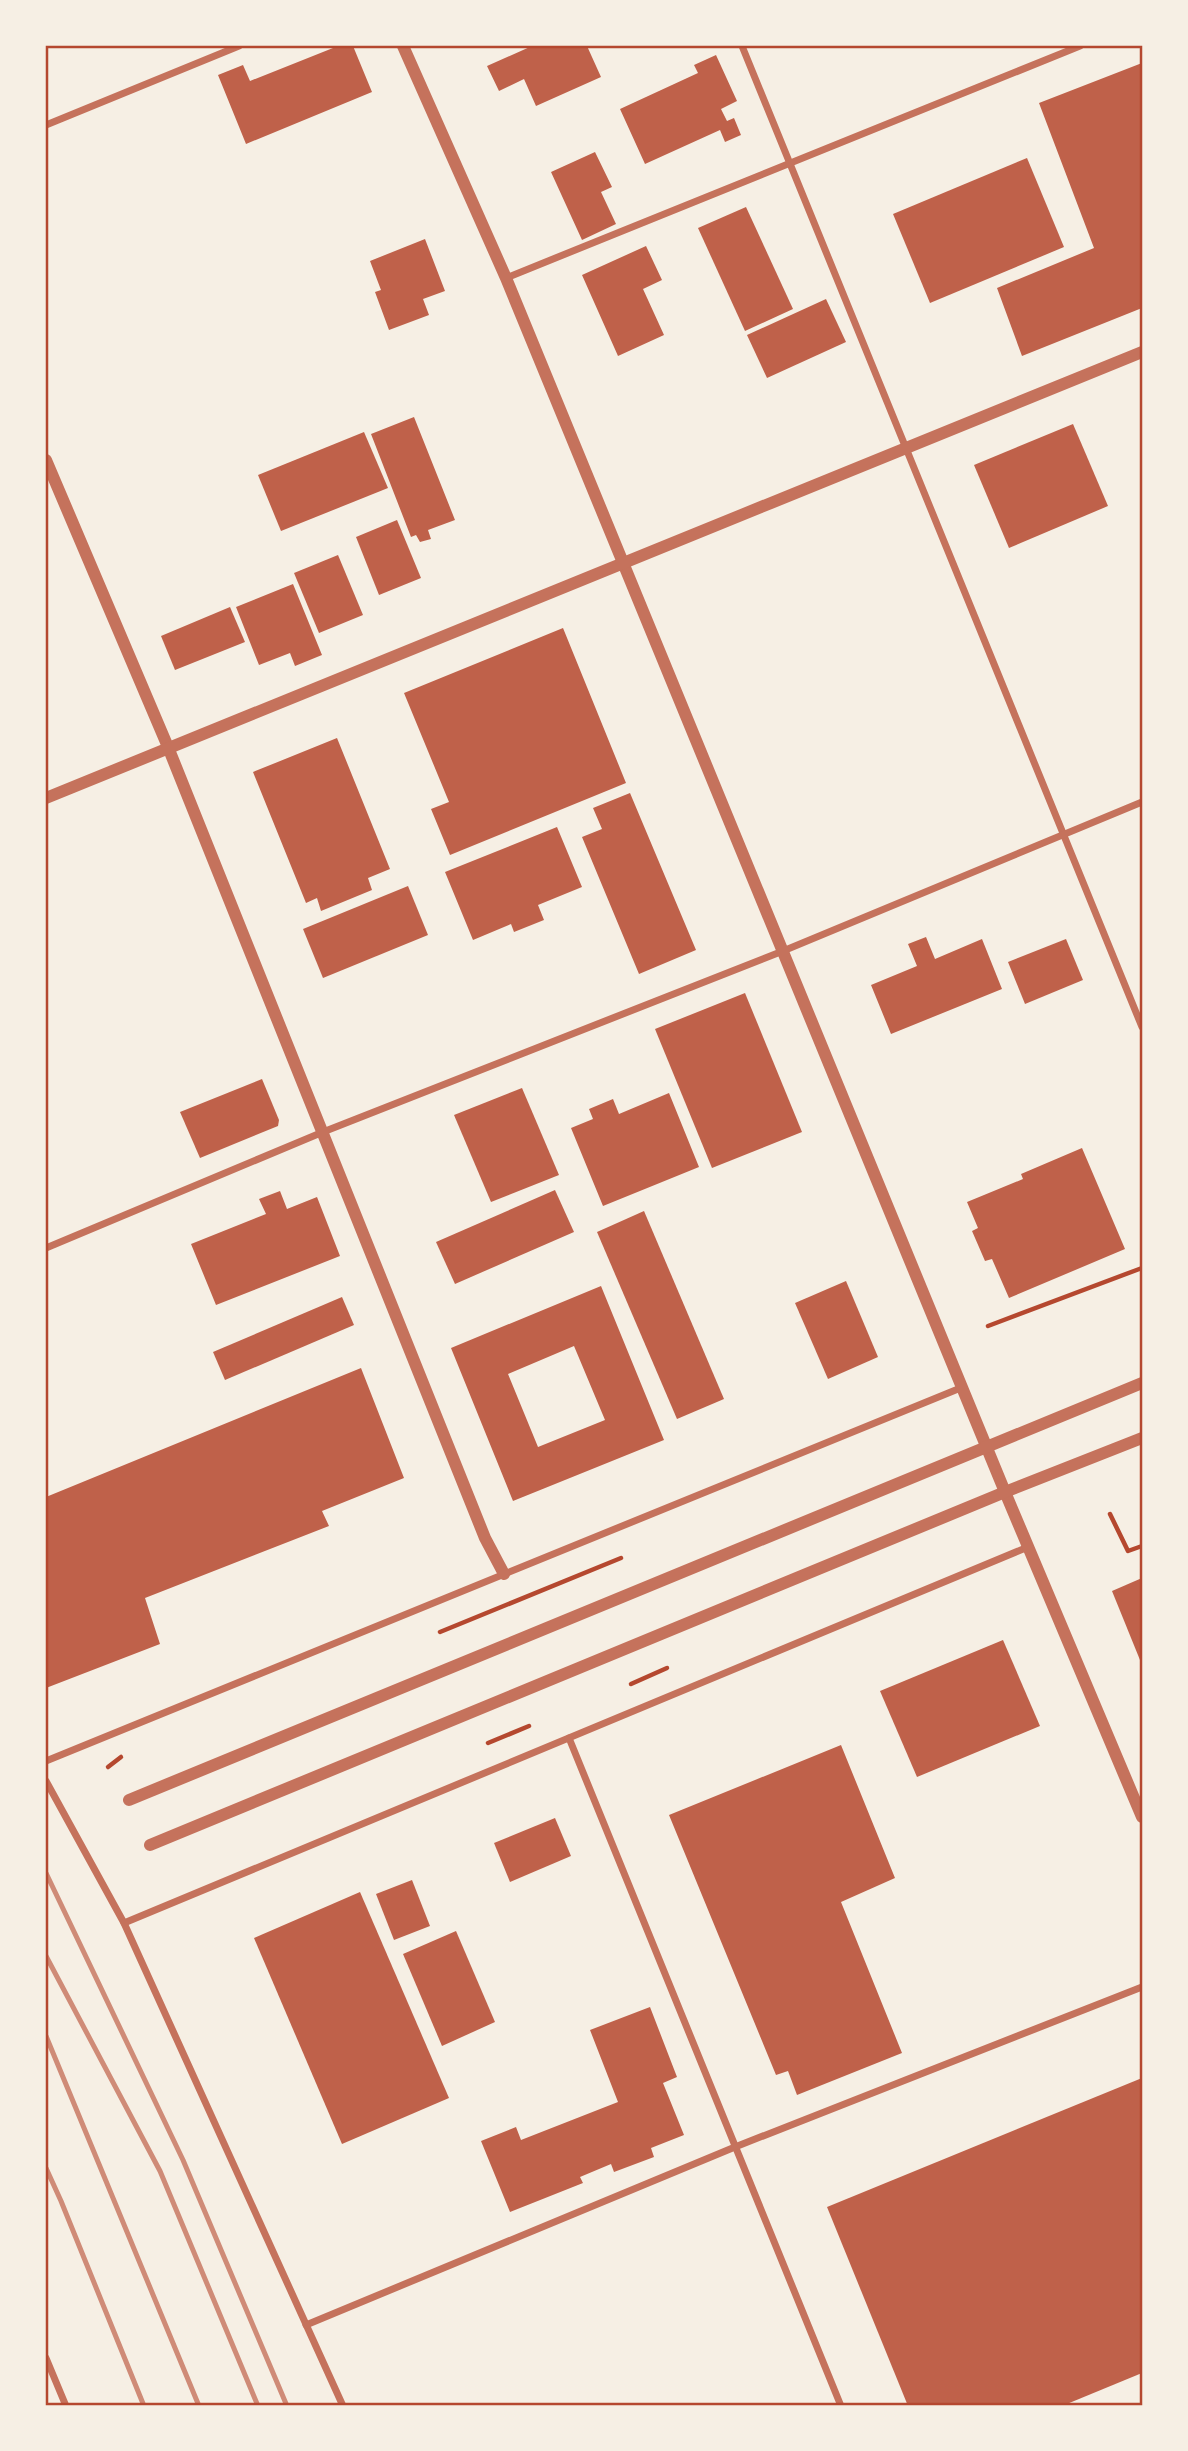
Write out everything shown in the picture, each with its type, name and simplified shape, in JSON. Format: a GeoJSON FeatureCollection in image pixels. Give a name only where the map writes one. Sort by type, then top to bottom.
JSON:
{"type":"FeatureCollection","features":[{"type":"Feature","properties":{"kind":"street"},"geometry":{"type":"LineString","coordinates":[[46,125],[239,46]]}},
{"type":"Feature","properties":{"kind":"street"},"geometry":{"type":"LineString","coordinates":[[403,46],[506,278],[1005,1492],[1143,1816]]}},
{"type":"Feature","properties":{"kind":"street"},"geometry":{"type":"LineString","coordinates":[[742,46],[1143,1027]]}},
{"type":"Feature","properties":{"kind":"street"},"geometry":{"type":"LineString","coordinates":[[506,278],[1080,46]]}},
{"type":"Feature","properties":{"kind":"street"},"geometry":{"type":"LineString","coordinates":[[46,798],[905,446],[1143,352]]}},
{"type":"Feature","properties":{"kind":"street"},"geometry":{"type":"LineString","coordinates":[[47,469],[167,747],[485,1538],[504,1574]]}},
{"type":"Feature","properties":{"kind":"street"},"geometry":{"type":"LineString","coordinates":[[46,1248],[323,1132],[783,951],[1143,802]]}},
{"type":"Feature","properties":{"kind":"street"},"geometry":{"type":"LineString","coordinates":[[129,1800],[1143,1383]]}},
{"type":"Feature","properties":{"kind":"street"},"geometry":{"type":"LineString","coordinates":[[46,1761],[963,1387]]}},
{"type":"Feature","properties":{"kind":"street"},"geometry":{"type":"LineString","coordinates":[[149,1845],[1005,1492],[1143,1438]]}},
{"type":"Feature","properties":{"kind":"street"},"geometry":{"type":"LineString","coordinates":[[124,1923],[1028,1547]]}},
{"type":"Feature","properties":{"kind":"street"},"geometry":{"type":"LineString","coordinates":[[569,1738],[841,2406]]}},
{"type":"Feature","properties":{"kind":"street"},"geometry":{"type":"LineString","coordinates":[[46,1781],[124,1923],[344,2406]]}},
{"type":"Feature","properties":{"kind":"street"},"geometry":{"type":"LineString","coordinates":[[306,2325],[735,2147],[1143,1987]]}},
{"type":"Feature","properties":{"kind":"street"},"geometry":{"type":"LineString","coordinates":[[46,2358],[66,2406]]}},
{"type":"Feature","properties":{"kind":"path"},"geometry":{"type":"LineString","coordinates":[[988,1326],[1143,1268]]}},
{"type":"Feature","properties":{"kind":"path"},"geometry":{"type":"LineString","coordinates":[[1110,1514],[1128,1552],[1143,1546]]}},
{"type":"Feature","properties":{"kind":"path"},"geometry":{"type":"LineString","coordinates":[[440,1632],[621,1558]]}},
{"type":"Feature","properties":{"kind":"building"},"geometry":{"type":"Polygon","coordinates":[[[338,46],[353,46],[372,92],[246,144],[218,75],[243,65],[250,81],[338,46]]]}},
{"type":"Feature","properties":{"kind":"building"},"geometry":{"type":"Polygon","coordinates":[[[532,46],[587,46],[601,77],[536,106],[524,79],[499,91],[487,66],[532,46]]]}},
{"type":"Feature","properties":{"kind":"building"},"geometry":{"type":"Polygon","coordinates":[[[716,55],[737,101],[721,109],[727,121],[734,118],[741,135],[725,142],[720,130],[645,164],[620,109],[698,73],[694,65],[716,55]]]}},
{"type":"Feature","properties":{"kind":"building"},"geometry":{"type":"Polygon","coordinates":[[[1142,63],[1142,308],[1022,356],[997,288],[1094,248],[1039,103],[1142,63]]]}},
{"type":"Feature","properties":{"kind":"building"},"geometry":{"type":"Polygon","coordinates":[[[595,152],[612,187],[601,192],[616,224],[582,240],[551,172],[595,152]]]}},
{"type":"Feature","properties":{"kind":"building"},"geometry":{"type":"Polygon","coordinates":[[[1027,158],[1064,247],[930,303],[893,214],[1027,158]]]}},
{"type":"Feature","properties":{"kind":"building"},"geometry":{"type":"Polygon","coordinates":[[[746,207],[793,309],[745,331],[698,228],[746,207]]]}},
{"type":"Feature","properties":{"kind":"building"},"geometry":{"type":"Polygon","coordinates":[[[425,239],[445,291],[423,299],[429,315],[389,330],[375,292],[381,290],[370,261],[425,239]]]}},
{"type":"Feature","properties":{"kind":"building"},"geometry":{"type":"Polygon","coordinates":[[[646,246],[662,280],[643,289],[664,335],[618,356],[582,275],[646,246]]]}},
{"type":"Feature","properties":{"kind":"building"},"geometry":{"type":"Polygon","coordinates":[[[826,299],[846,342],[767,378],[747,335],[826,299]]]}},
{"type":"Feature","properties":{"kind":"building"},"geometry":{"type":"Polygon","coordinates":[[[414,417],[455,520],[428,530],[431,539],[420,542],[416,535],[411,537],[371,434],[414,417]]]}},
{"type":"Feature","properties":{"kind":"building"},"geometry":{"type":"Polygon","coordinates":[[[1073,424],[1108,506],[1009,548],[974,465],[1073,424]]]}},
{"type":"Feature","properties":{"kind":"building"},"geometry":{"type":"Polygon","coordinates":[[[364,432],[388,488],[281,531],[258,475],[364,432]]]}},
{"type":"Feature","properties":{"kind":"building"},"geometry":{"type":"Polygon","coordinates":[[[397,520],[421,578],[379,595],[356,537],[397,520]]]}},
{"type":"Feature","properties":{"kind":"building"},"geometry":{"type":"Polygon","coordinates":[[[338,555],[363,615],[319,633],[294,573],[338,555]]]}},
{"type":"Feature","properties":{"kind":"building"},"geometry":{"type":"Polygon","coordinates":[[[293,584],[322,655],[295,666],[290,653],[259,665],[236,607],[293,584]]]}},
{"type":"Feature","properties":{"kind":"building"},"geometry":{"type":"Polygon","coordinates":[[[230,607],[245,642],[175,670],[161,636],[230,607]]]}},
{"type":"Feature","properties":{"kind":"building"},"geometry":{"type":"Polygon","coordinates":[[[563,628],[626,783],[450,855],[431,809],[449,802],[404,693],[563,628]]]}},
{"type":"Feature","properties":{"kind":"building"},"geometry":{"type":"Polygon","coordinates":[[[337,738],[390,869],[368,878],[372,890],[321,911],[317,898],[306,903],[253,772],[337,738]]]}},
{"type":"Feature","properties":{"kind":"building"},"geometry":{"type":"Polygon","coordinates":[[[630,793],[696,950],[639,974],[582,837],[602,829],[593,808],[630,793]]]}},
{"type":"Feature","properties":{"kind":"building"},"geometry":{"type":"Polygon","coordinates":[[[557,827],[582,887],[538,905],[544,920],[514,932],[511,924],[473,940],[445,872],[557,827]]]}},
{"type":"Feature","properties":{"kind":"building"},"geometry":{"type":"Polygon","coordinates":[[[408,886],[428,935],[323,978],[303,929],[408,886]]]}},
{"type":"Feature","properties":{"kind":"building"},"geometry":{"type":"Polygon","coordinates":[[[926,937],[935,959],[982,939],[1002,989],[891,1034],[871,985],[917,966],[908,944],[926,937]]]}},
{"type":"Feature","properties":{"kind":"building"},"geometry":{"type":"Polygon","coordinates":[[[1066,939],[1083,980],[1025,1004],[1008,962],[1066,939]]]}},
{"type":"Feature","properties":{"kind":"building"},"geometry":{"type":"Polygon","coordinates":[[[745,993],[802,1132],[712,1168],[655,1029],[745,993]]]}},
{"type":"Feature","properties":{"kind":"building"},"geometry":{"type":"Polygon","coordinates":[[[262,1079],[279,1120],[278,1126],[200,1158],[180,1112],[262,1079]]]}},
{"type":"Feature","properties":{"kind":"building"},"geometry":{"type":"Polygon","coordinates":[[[522,1088],[559,1175],[491,1202],[454,1115],[522,1088]]]}},
{"type":"Feature","properties":{"kind":"building"},"geometry":{"type":"Polygon","coordinates":[[[669,1093],[699,1167],[603,1206],[571,1128],[593,1119],[589,1109],[613,1099],[619,1114],[669,1093]]]}},
{"type":"Feature","properties":{"kind":"building"},"geometry":{"type":"Polygon","coordinates":[[[1082,1148],[1125,1249],[1009,1298],[992,1259],[985,1261],[972,1231],[978,1228],[967,1202],[1023,1179],[1021,1174],[1082,1148]]]}},
{"type":"Feature","properties":{"kind":"building"},"geometry":{"type":"Polygon","coordinates":[[[555,1190],[574,1232],[455,1284],[436,1242],[555,1190]]]}},
{"type":"Feature","properties":{"kind":"building"},"geometry":{"type":"Polygon","coordinates":[[[280,1191],[287,1209],[317,1197],[340,1256],[216,1305],[191,1244],[266,1214],[259,1199],[280,1191]]]}},
{"type":"Feature","properties":{"kind":"building"},"geometry":{"type":"Polygon","coordinates":[[[644,1211],[724,1399],[677,1419],[597,1232],[644,1211]]]}},
{"type":"Feature","properties":{"kind":"building"},"geometry":{"type":"Polygon","coordinates":[[[846,1281],[878,1357],[828,1379],[795,1303],[846,1281]]]}},
{"type":"Feature","properties":{"kind":"building"},"geometry":{"type":"Polygon","coordinates":[[[601,1286],[664,1440],[513,1501],[451,1348],[601,1286]],[[574,1346],[508,1374],[538,1447],[605,1420],[574,1346]]]}},
{"type":"Feature","properties":{"kind":"building"},"geometry":{"type":"Polygon","coordinates":[[[342,1297],[354,1325],[225,1380],[213,1352],[342,1297]]]}},
{"type":"Feature","properties":{"kind":"building"},"geometry":{"type":"Polygon","coordinates":[[[361,1368],[404,1478],[322,1511],[329,1526],[145,1598],[160,1644],[46,1688],[46,1497],[361,1368]]]}},
{"type":"Feature","properties":{"kind":"building"},"geometry":{"type":"Polygon","coordinates":[[[1142,1578],[1142,1665],[1112,1591],[1142,1578]]]}},
{"type":"Feature","properties":{"kind":"building"},"geometry":{"type":"Polygon","coordinates":[[[1003,1640],[1040,1726],[917,1777],[880,1691],[1003,1640]]]}},
{"type":"Feature","properties":{"kind":"building"},"geometry":{"type":"Polygon","coordinates":[[[841,1745],[895,1878],[841,1902],[902,2053],[797,2095],[788,2071],[776,2075],[669,1815],[841,1745]]]}},
{"type":"Feature","properties":{"kind":"building"},"geometry":{"type":"Polygon","coordinates":[[[555,1818],[571,1856],[510,1882],[494,1843],[555,1818]]]}},
{"type":"Feature","properties":{"kind":"building"},"geometry":{"type":"Polygon","coordinates":[[[412,1880],[430,1926],[394,1940],[376,1894],[412,1880]]]}},
{"type":"Feature","properties":{"kind":"building"},"geometry":{"type":"Polygon","coordinates":[[[360,1892],[449,2098],[342,2144],[254,1938],[360,1892]]]}},
{"type":"Feature","properties":{"kind":"building"},"geometry":{"type":"Polygon","coordinates":[[[456,1931],[495,2022],[442,2046],[403,1954],[456,1931]]]}},
{"type":"Feature","properties":{"kind":"building"},"geometry":{"type":"Polygon","coordinates":[[[650,2007],[677,2077],[663,2083],[684,2135],[651,2148],[654,2157],[614,2172],[611,2164],[580,2177],[583,2183],[510,2212],[481,2141],[516,2127],[521,2140],[618,2102],[590,2030],[650,2007]]]}},
{"type":"Feature","properties":{"kind":"building"},"geometry":{"type":"Polygon","coordinates":[[[1142,2078],[1142,2373],[1062,2406],[908,2406],[827,2207],[1142,2078]]]}},
{"type":"Feature","properties":{"kind":"railway"},"geometry":{"type":"LineString","coordinates":[[46,1873],[183,2160],[287,2406]]}},
{"type":"Feature","properties":{"kind":"railway"},"geometry":{"type":"LineString","coordinates":[[46,1956],[160,2171],[258,2406]]}},
{"type":"Feature","properties":{"kind":"railway"},"geometry":{"type":"LineString","coordinates":[[46,2036],[199,2406]]}},
{"type":"Feature","properties":{"kind":"railway"},"geometry":{"type":"LineString","coordinates":[[46,2168],[144,2406]]}}]}
